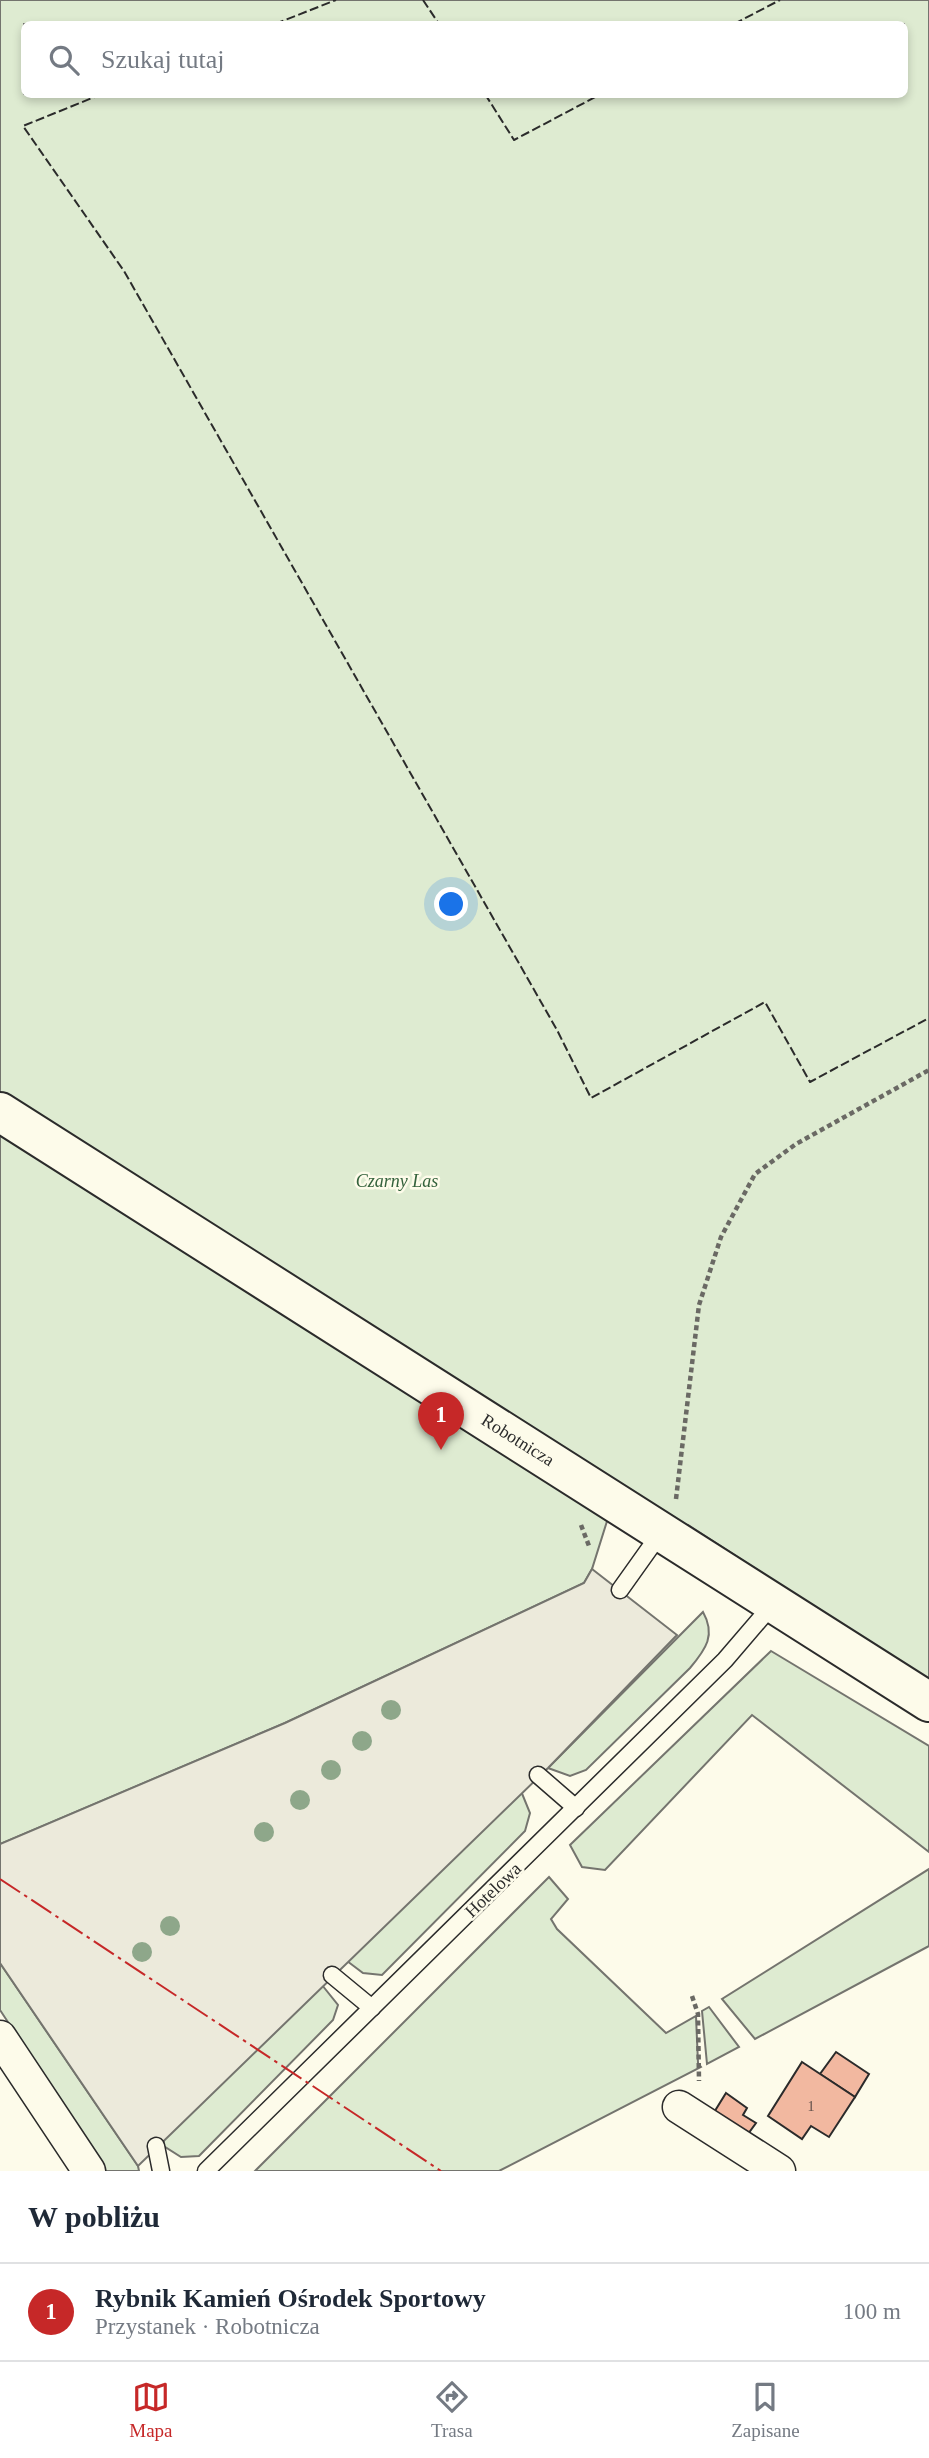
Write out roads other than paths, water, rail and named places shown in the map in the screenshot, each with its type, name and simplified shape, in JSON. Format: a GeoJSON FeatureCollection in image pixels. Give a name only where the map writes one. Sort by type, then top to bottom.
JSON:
{"type":"FeatureCollection","features":[{"type":"Feature","properties":{"kind":"street","name":"Robotnicza"},"geometry":{"type":"LineString","coordinates":[[0,1112],[929,1702]]}},
{"type":"Feature","properties":{"kind":"street"},"geometry":{"type":"LineString","coordinates":[[0,2037],[89,2171]]}},
{"type":"Feature","properties":{"kind":"street"},"geometry":{"type":"LineString","coordinates":[[687,2112],[779,2171]]}},
{"type":"Feature","properties":{"kind":"lane"},"geometry":{"type":"LineString","coordinates":[[620,1590],[662,1531]]}},
{"type":"Feature","properties":{"kind":"lane","name":"Hotelowa"},"geometry":{"type":"LineString","coordinates":[[206,2171],[725,1660],[774,1603]]}},
{"type":"Feature","properties":{"kind":"lane"},"geometry":{"type":"LineString","coordinates":[[538,1774],[576,1808]]}},
{"type":"Feature","properties":{"kind":"lane"},"geometry":{"type":"LineString","coordinates":[[331,1975],[372,2008]]}},
{"type":"Feature","properties":{"kind":"lane"},"geometry":{"type":"LineString","coordinates":[[156,2146],[161,2171]]}},
{"type":"Feature","properties":{"kind":"place","name":"Rybnik Kamień Ośrodek Sportowy"},"geometry":{"type":"Point","coordinates":[441,1450]}},
{"type":"Feature","properties":{"kind":"park label","name":"Czarny Las"},"geometry":{"type":"Point","coordinates":[397,1181]}}]}
